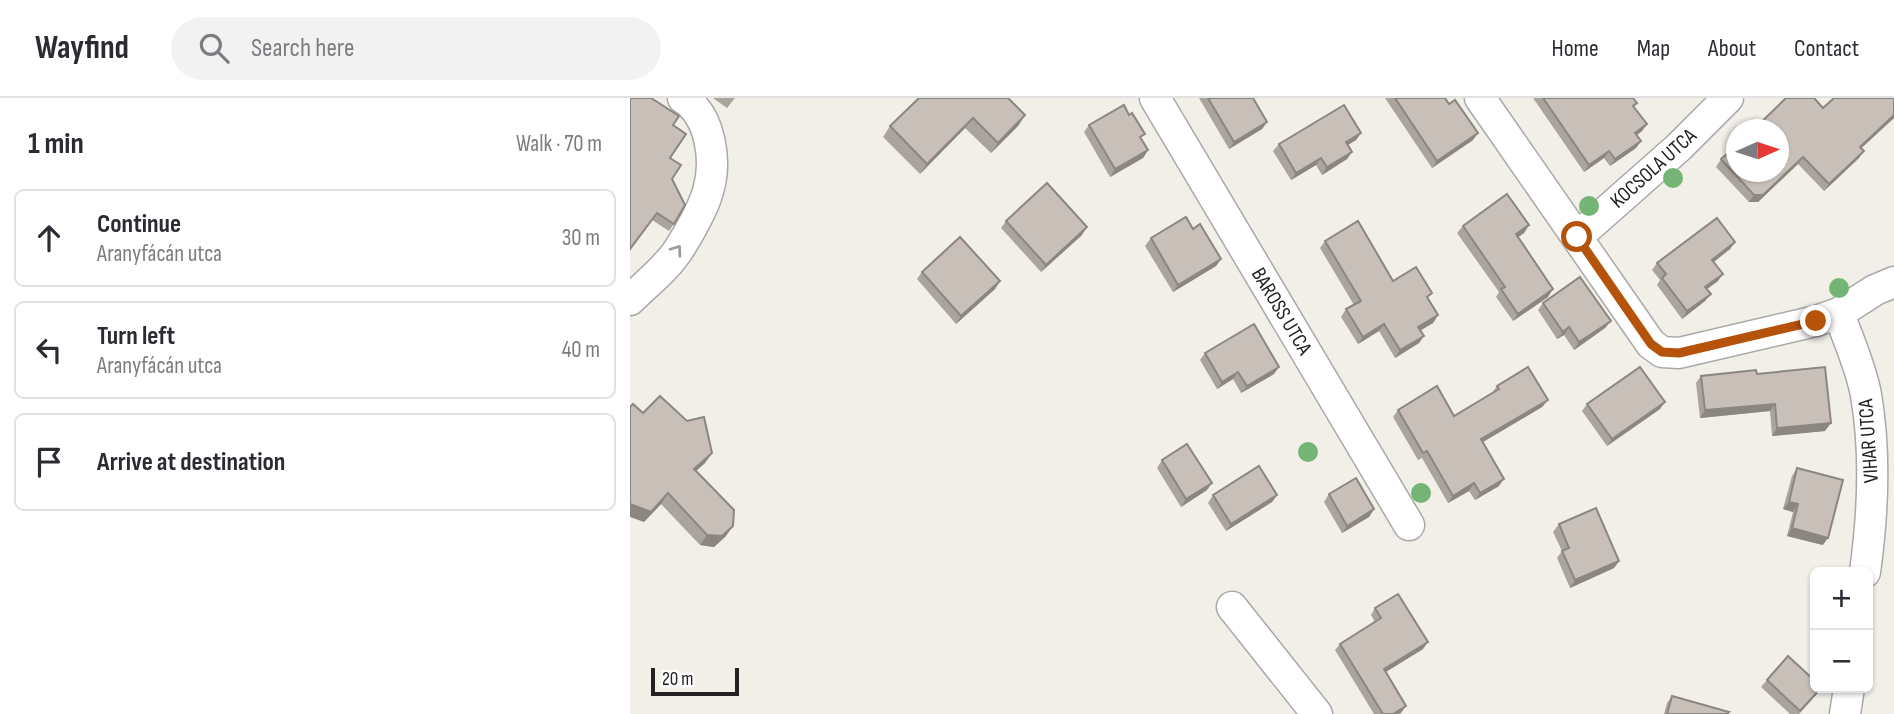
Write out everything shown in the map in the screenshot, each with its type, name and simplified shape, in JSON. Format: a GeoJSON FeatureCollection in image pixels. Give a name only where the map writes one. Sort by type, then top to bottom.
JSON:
{"type":"FeatureCollection","features":[{"type":"Feature","properties":{"kind":"street"},"geometry":{"type":"LineString","coordinates":[[630,300],[678,251],[708,193],[710,145],[705,123],[683,98]]}},
{"type":"Feature","properties":{"kind":"street","name":"BAROSS UTCA"},"geometry":{"type":"LineString","coordinates":[[1155,98],[1409,525]]}},
{"type":"Feature","properties":{"kind":"street"},"geometry":{"type":"LineString","coordinates":[[1480,98],[1651,344],[1662,352],[1679,353],[1816,321],[1839,313],[1875,290],[1894,282]]}},
{"type":"Feature","properties":{"kind":"street","name":"KOCSOLA UTCA"},"geometry":{"type":"LineString","coordinates":[[1577,237],[1679,147],[1728,98]]}},
{"type":"Feature","properties":{"kind":"street","name":"VIHAR UTCA"},"geometry":{"type":"LineString","coordinates":[[1839,313],[1866,393],[1871,435],[1870,539],[1866,567]]}},
{"type":"Feature","properties":{"kind":"street"},"geometry":{"type":"LineString","coordinates":[[1232,607],[1317,714]]}},
{"type":"Feature","properties":{"kind":"street"},"geometry":{"type":"LineString","coordinates":[[1845,714],[1848,693]]}},
{"type":"Feature","properties":{"kind":"building"},"geometry":{"type":"Polygon","coordinates":[[[630,98],[651,98],[679,116],[673,125],[686,134],[670,158],[681,165],[672,179],[685,205],[674,224],[657,213],[630,249],[630,98]]]}},
{"type":"Feature","properties":{"kind":"building"},"geometry":{"type":"Polygon","coordinates":[[[919,98],[1008,98],[1025,115],[998,143],[973,118],[927,164],[890,126],[919,98]]]}},
{"type":"Feature","properties":{"kind":"building"},"geometry":{"type":"Polygon","coordinates":[[[1208,98],[1253,98],[1267,122],[1234,142],[1208,98]]]}},
{"type":"Feature","properties":{"kind":"building"},"geometry":{"type":"Polygon","coordinates":[[[1395,98],[1445,98],[1449,104],[1455,100],[1478,133],[1437,161],[1395,98]]]}},
{"type":"Feature","properties":{"kind":"building"},"geometry":{"type":"Polygon","coordinates":[[[1543,98],[1633,98],[1637,103],[1633,106],[1647,124],[1635,133],[1641,141],[1615,159],[1609,151],[1589,165],[1543,98]]]}},
{"type":"Feature","properties":{"kind":"building"},"geometry":{"type":"Polygon","coordinates":[[[1786,98],[1814,98],[1823,108],[1834,98],[1894,98],[1894,115],[1860,147],[1864,151],[1829,184],[1803,157],[1789,170],[1789,119],[1764,119],[1786,98]]]}},
{"type":"Feature","properties":{"kind":"building"},"geometry":{"type":"Polygon","coordinates":[[[1124,105],[1145,134],[1140,137],[1148,150],[1115,169],[1089,125],[1124,105]]]}},
{"type":"Feature","properties":{"kind":"building"},"geometry":{"type":"Polygon","coordinates":[[[1344,105],[1361,133],[1346,142],[1352,152],[1327,167],[1321,158],[1296,173],[1279,144],[1344,105]]]}},
{"type":"Feature","properties":{"kind":"building"},"geometry":{"type":"Polygon","coordinates":[[[1742,182],[1777,182],[1763,195],[1754,195],[1742,182]]]}},
{"type":"Feature","properties":{"kind":"building"},"geometry":{"type":"Polygon","coordinates":[[[1047,183],[1087,227],[1046,265],[1006,221],[1047,183]]]}},
{"type":"Feature","properties":{"kind":"building"},"geometry":{"type":"Polygon","coordinates":[[[1507,194],[1529,225],[1516,234],[1553,289],[1518,314],[1501,289],[1505,287],[1463,226],[1507,194]]]}},
{"type":"Feature","properties":{"kind":"building"},"geometry":{"type":"Polygon","coordinates":[[[1186,217],[1193,229],[1200,224],[1221,259],[1178,285],[1151,238],[1186,217]]]}},
{"type":"Feature","properties":{"kind":"building"},"geometry":{"type":"Polygon","coordinates":[[[1717,218],[1735,242],[1712,260],[1723,274],[1705,287],[1711,294],[1687,311],[1662,278],[1666,274],[1657,263],[1717,218]]]}},
{"type":"Feature","properties":{"kind":"building"},"geometry":{"type":"Polygon","coordinates":[[[1358,221],[1393,281],[1416,267],[1432,293],[1427,297],[1438,315],[1418,327],[1424,336],[1400,350],[1384,324],[1363,337],[1346,309],[1361,301],[1325,241],[1358,221]]]}},
{"type":"Feature","properties":{"kind":"building"},"geometry":{"type":"Polygon","coordinates":[[[960,237],[1000,281],[961,316],[922,272],[960,237]]]}},
{"type":"Feature","properties":{"kind":"building"},"geometry":{"type":"Polygon","coordinates":[[[1580,277],[1611,321],[1579,342],[1569,327],[1563,332],[1543,303],[1580,277]]]}},
{"type":"Feature","properties":{"kind":"building"},"geometry":{"type":"Polygon","coordinates":[[[1254,324],[1279,367],[1247,386],[1238,372],[1222,382],[1205,353],[1254,324]]]}},
{"type":"Feature","properties":{"kind":"building"},"geometry":{"type":"Polygon","coordinates":[[[1528,367],[1548,400],[1481,439],[1504,479],[1480,493],[1474,483],[1453,496],[1427,451],[1423,453],[1398,410],[1437,386],[1454,416],[1499,389],[1497,386],[1528,367]]]}},
{"type":"Feature","properties":{"kind":"building"},"geometry":{"type":"Polygon","coordinates":[[[1640,367],[1665,402],[1612,439],[1587,404],[1640,367]]]}},
{"type":"Feature","properties":{"kind":"building"},"geometry":{"type":"Polygon","coordinates":[[[1825,367],[1831,423],[1777,428],[1775,404],[1705,410],[1701,376],[1825,367]]]}},
{"type":"Feature","properties":{"kind":"building"},"geometry":{"type":"Polygon","coordinates":[[[660,396],[687,421],[704,417],[712,453],[694,469],[734,510],[733,526],[722,536],[707,535],[668,493],[651,512],[630,504],[630,407],[633,404],[643,413],[660,396]]]}},
{"type":"Feature","properties":{"kind":"building"},"geometry":{"type":"Polygon","coordinates":[[[1187,444],[1212,483],[1186,499],[1162,460],[1187,444]]]}},
{"type":"Feature","properties":{"kind":"building"},"geometry":{"type":"Polygon","coordinates":[[[1259,466],[1277,495],[1231,524],[1213,495],[1259,466]]]}},
{"type":"Feature","properties":{"kind":"building"},"geometry":{"type":"Polygon","coordinates":[[[1797,468],[1843,480],[1828,538],[1792,528],[1798,504],[1789,502],[1797,468]]]}},
{"type":"Feature","properties":{"kind":"building"},"geometry":{"type":"Polygon","coordinates":[[[1356,478],[1374,509],[1347,526],[1329,494],[1356,478]]]}},
{"type":"Feature","properties":{"kind":"building"},"geometry":{"type":"Polygon","coordinates":[[[1596,508],[1619,561],[1575,580],[1562,551],[1569,548],[1559,524],[1596,508]]]}},
{"type":"Feature","properties":{"kind":"building"},"geometry":{"type":"Polygon","coordinates":[[[1398,594],[1428,642],[1384,669],[1406,706],[1393,714],[1383,714],[1340,644],[1381,618],[1375,608],[1398,594]]]}},
{"type":"Feature","properties":{"kind":"building"},"geometry":{"type":"Polygon","coordinates":[[[1788,656],[1810,676],[1810,693],[1816,693],[1800,711],[1767,680],[1788,656]]]}},
{"type":"Feature","properties":{"kind":"building"},"geometry":{"type":"Polygon","coordinates":[[[1672,696],[1729,712],[1667,714],[1672,696]]]}},
{"type":"Feature","properties":{"kind":"route"},"geometry":{"type":"LineString","coordinates":[[1577,237],[1651,344],[1662,352],[1679,353],[1816,321]]}}]}
